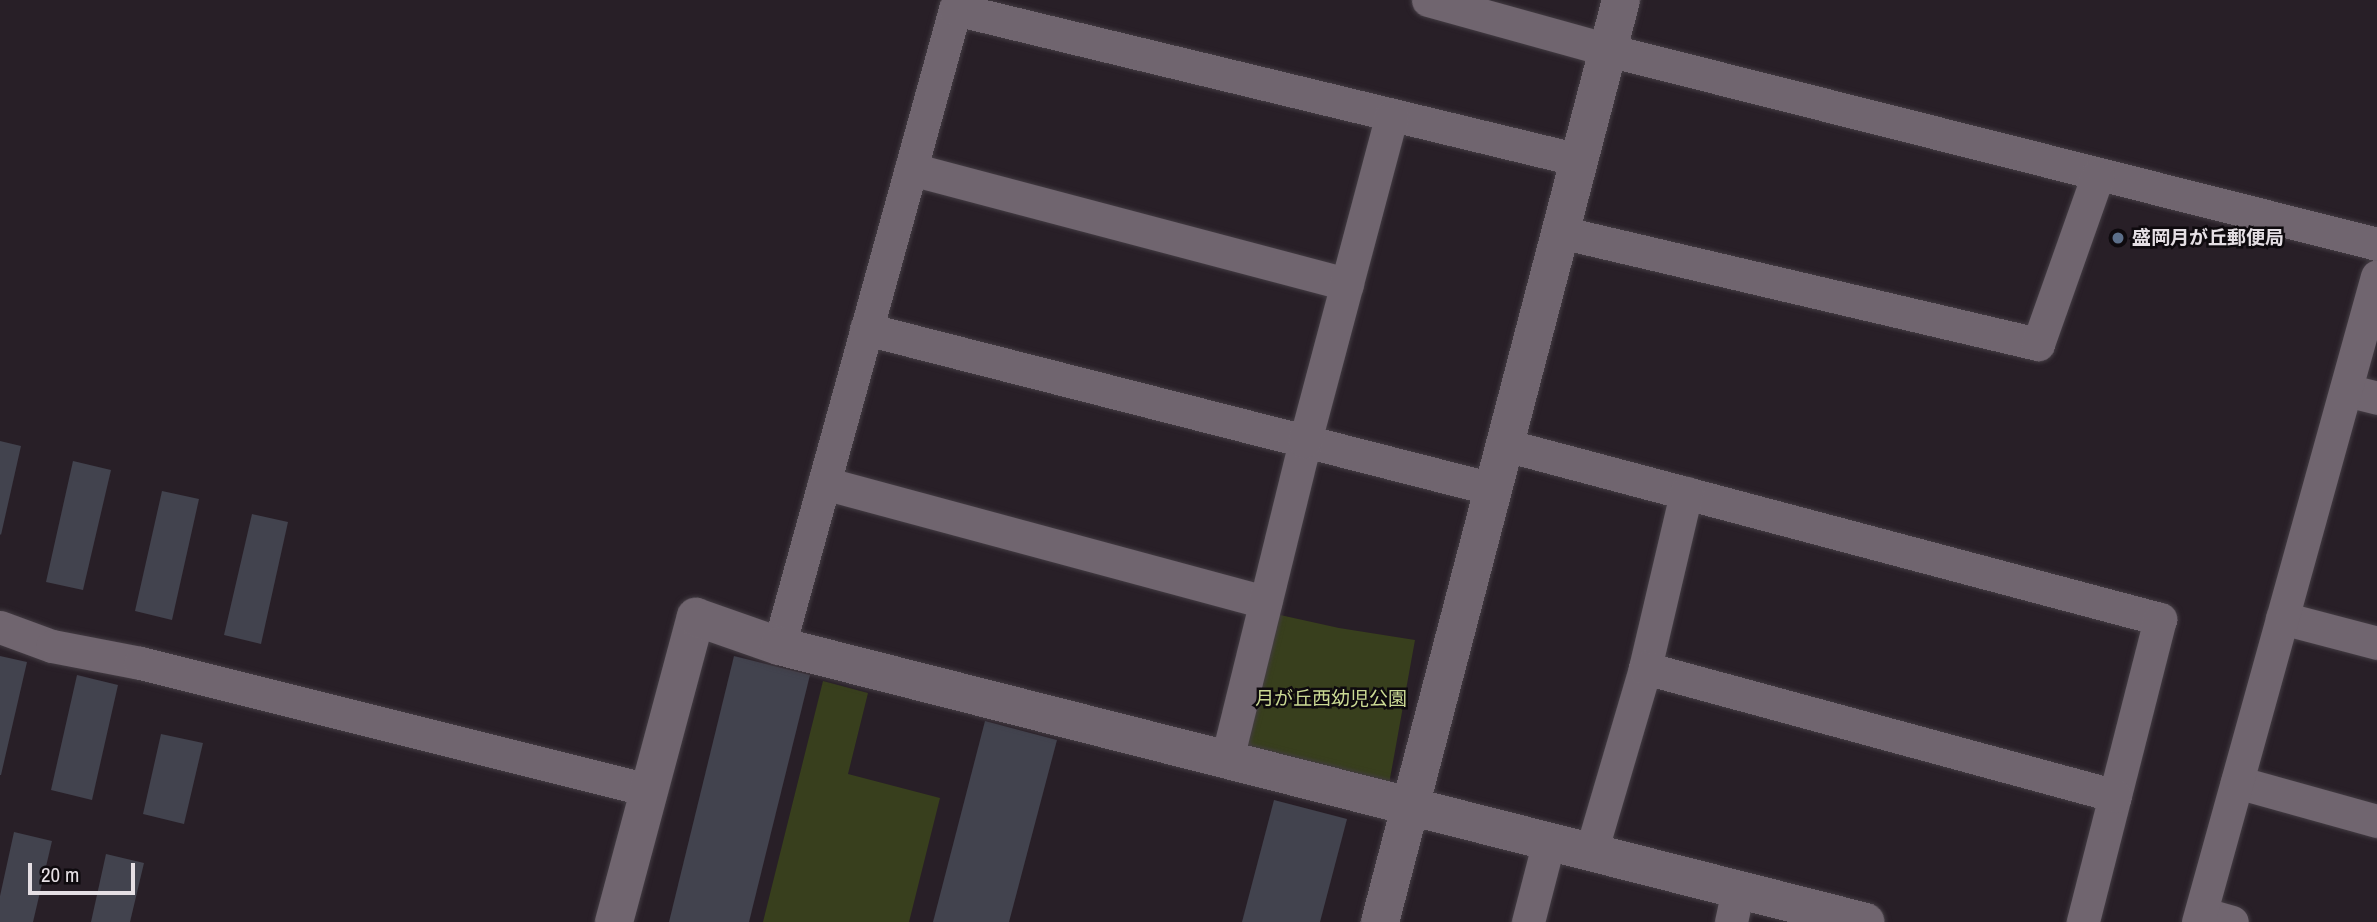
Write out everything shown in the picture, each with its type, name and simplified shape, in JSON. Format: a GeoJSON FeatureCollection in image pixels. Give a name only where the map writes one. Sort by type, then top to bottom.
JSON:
{"type":"FeatureCollection","features":[{"type":"Feature","properties":{"kind":"street"},"geometry":{"type":"LineString","coordinates":[[1428,0],[1608,50],[2377,244]]}},
{"type":"Feature","properties":{"kind":"street"},"geometry":{"type":"LineString","coordinates":[[1380,922],[1621,0]]}},
{"type":"Feature","properties":{"kind":"street"},"geometry":{"type":"LineString","coordinates":[[779,646],[955,9],[1579,160]]}},
{"type":"Feature","properties":{"kind":"street"},"geometry":{"type":"LineString","coordinates":[[1227,759],[1305,441],[1392,115]]}},
{"type":"Feature","properties":{"kind":"street"},"geometry":{"type":"LineString","coordinates":[[911,169],[1347,284]]}},
{"type":"Feature","properties":{"kind":"street"},"geometry":{"type":"LineString","coordinates":[[1560,232],[2038,344],[2098,175]]}},
{"type":"Feature","properties":{"kind":"street"},"geometry":{"type":"LineString","coordinates":[[2232,922],[2199,918],[2282,618],[2361,394],[2377,276]]}},
{"type":"Feature","properties":{"kind":"street"},"geometry":{"type":"LineString","coordinates":[[866,329],[1493,489]]}},
{"type":"Feature","properties":{"kind":"street"},"geometry":{"type":"LineString","coordinates":[[1505,445],[2160,619],[2083,922]]}},
{"type":"Feature","properties":{"kind":"street"},"geometry":{"type":"LineString","coordinates":[[824,483],[1265,602]]}},
{"type":"Feature","properties":{"kind":"street"},"geometry":{"type":"LineString","coordinates":[[1591,852],[1645,668],[1686,493]]}},
{"type":"Feature","properties":{"kind":"street"},"geometry":{"type":"LineString","coordinates":[[614,922],[696,617],[779,646],[1591,852],[1734,906],[1866,922]]}},
{"type":"Feature","properties":{"kind":"street"},"geometry":{"type":"LineString","coordinates":[[2282,618],[2377,643]]}},
{"type":"Feature","properties":{"kind":"street"},"geometry":{"type":"LineString","coordinates":[[0,627],[52,646],[139,663],[649,790]]}},
{"type":"Feature","properties":{"kind":"street"},"geometry":{"type":"LineString","coordinates":[[1645,668],[2115,796]]}},
{"type":"Feature","properties":{"kind":"street"},"geometry":{"type":"LineString","coordinates":[[2236,782],[2377,821]]}},
{"type":"Feature","properties":{"kind":"street"},"geometry":{"type":"LineString","coordinates":[[1528,922],[1549,841]]}},
{"type":"Feature","properties":{"kind":"green space","name":"月が丘西幼児公園"},"geometry":{"type":"Polygon","coordinates":[[[1271,613],[1339,628],[1415,640],[1389,784],[1240,753],[1271,613]]]}},
{"type":"Feature","properties":{"kind":"green space"},"geometry":{"type":"Polygon","coordinates":[[[823,681],[868,693],[848,774],[940,798],[909,922],[763,922],[823,681]]]}},
{"type":"Feature","properties":{"kind":"building"},"geometry":{"type":"Polygon","coordinates":[[[0,441],[21,446],[1,535],[0,534],[0,441]]]}},
{"type":"Feature","properties":{"kind":"building"},"geometry":{"type":"Polygon","coordinates":[[[73,461],[111,470],[83,590],[46,582],[73,461]]]}},
{"type":"Feature","properties":{"kind":"building"},"geometry":{"type":"Polygon","coordinates":[[[162,491],[199,499],[172,620],[135,611],[162,491]]]}},
{"type":"Feature","properties":{"kind":"building"},"geometry":{"type":"Polygon","coordinates":[[[252,514],[288,522],[261,644],[224,635],[252,514]]]}},
{"type":"Feature","properties":{"kind":"building"},"geometry":{"type":"Polygon","coordinates":[[[0,656],[27,662],[1,775],[0,775],[0,656]]]}},
{"type":"Feature","properties":{"kind":"building"},"geometry":{"type":"Polygon","coordinates":[[[734,656],[810,675],[749,922],[669,922],[734,656]]]}},
{"type":"Feature","properties":{"kind":"building"},"geometry":{"type":"Polygon","coordinates":[[[77,675],[118,685],[92,800],[51,790],[77,675]]]}},
{"type":"Feature","properties":{"kind":"building"},"geometry":{"type":"Polygon","coordinates":[[[985,721],[1057,740],[1009,922],[933,922],[985,721]]]}},
{"type":"Feature","properties":{"kind":"building"},"geometry":{"type":"Polygon","coordinates":[[[161,734],[203,743],[184,824],[143,814],[161,734]]]}},
{"type":"Feature","properties":{"kind":"building"},"geometry":{"type":"Polygon","coordinates":[[[1274,800],[1347,819],[1320,922],[1242,922],[1274,800]]]}},
{"type":"Feature","properties":{"kind":"building"},"geometry":{"type":"Polygon","coordinates":[[[14,832],[52,841],[33,922],[0,922],[0,896],[14,832]]]}},
{"type":"Feature","properties":{"kind":"building"},"geometry":{"type":"Polygon","coordinates":[[[106,854],[144,863],[130,922],[91,922],[106,854]]]}},
{"type":"Feature","properties":{"kind":"place","name":"盛岡月が丘郵便局"},"geometry":{"type":"Point","coordinates":[2118,238]}}]}
